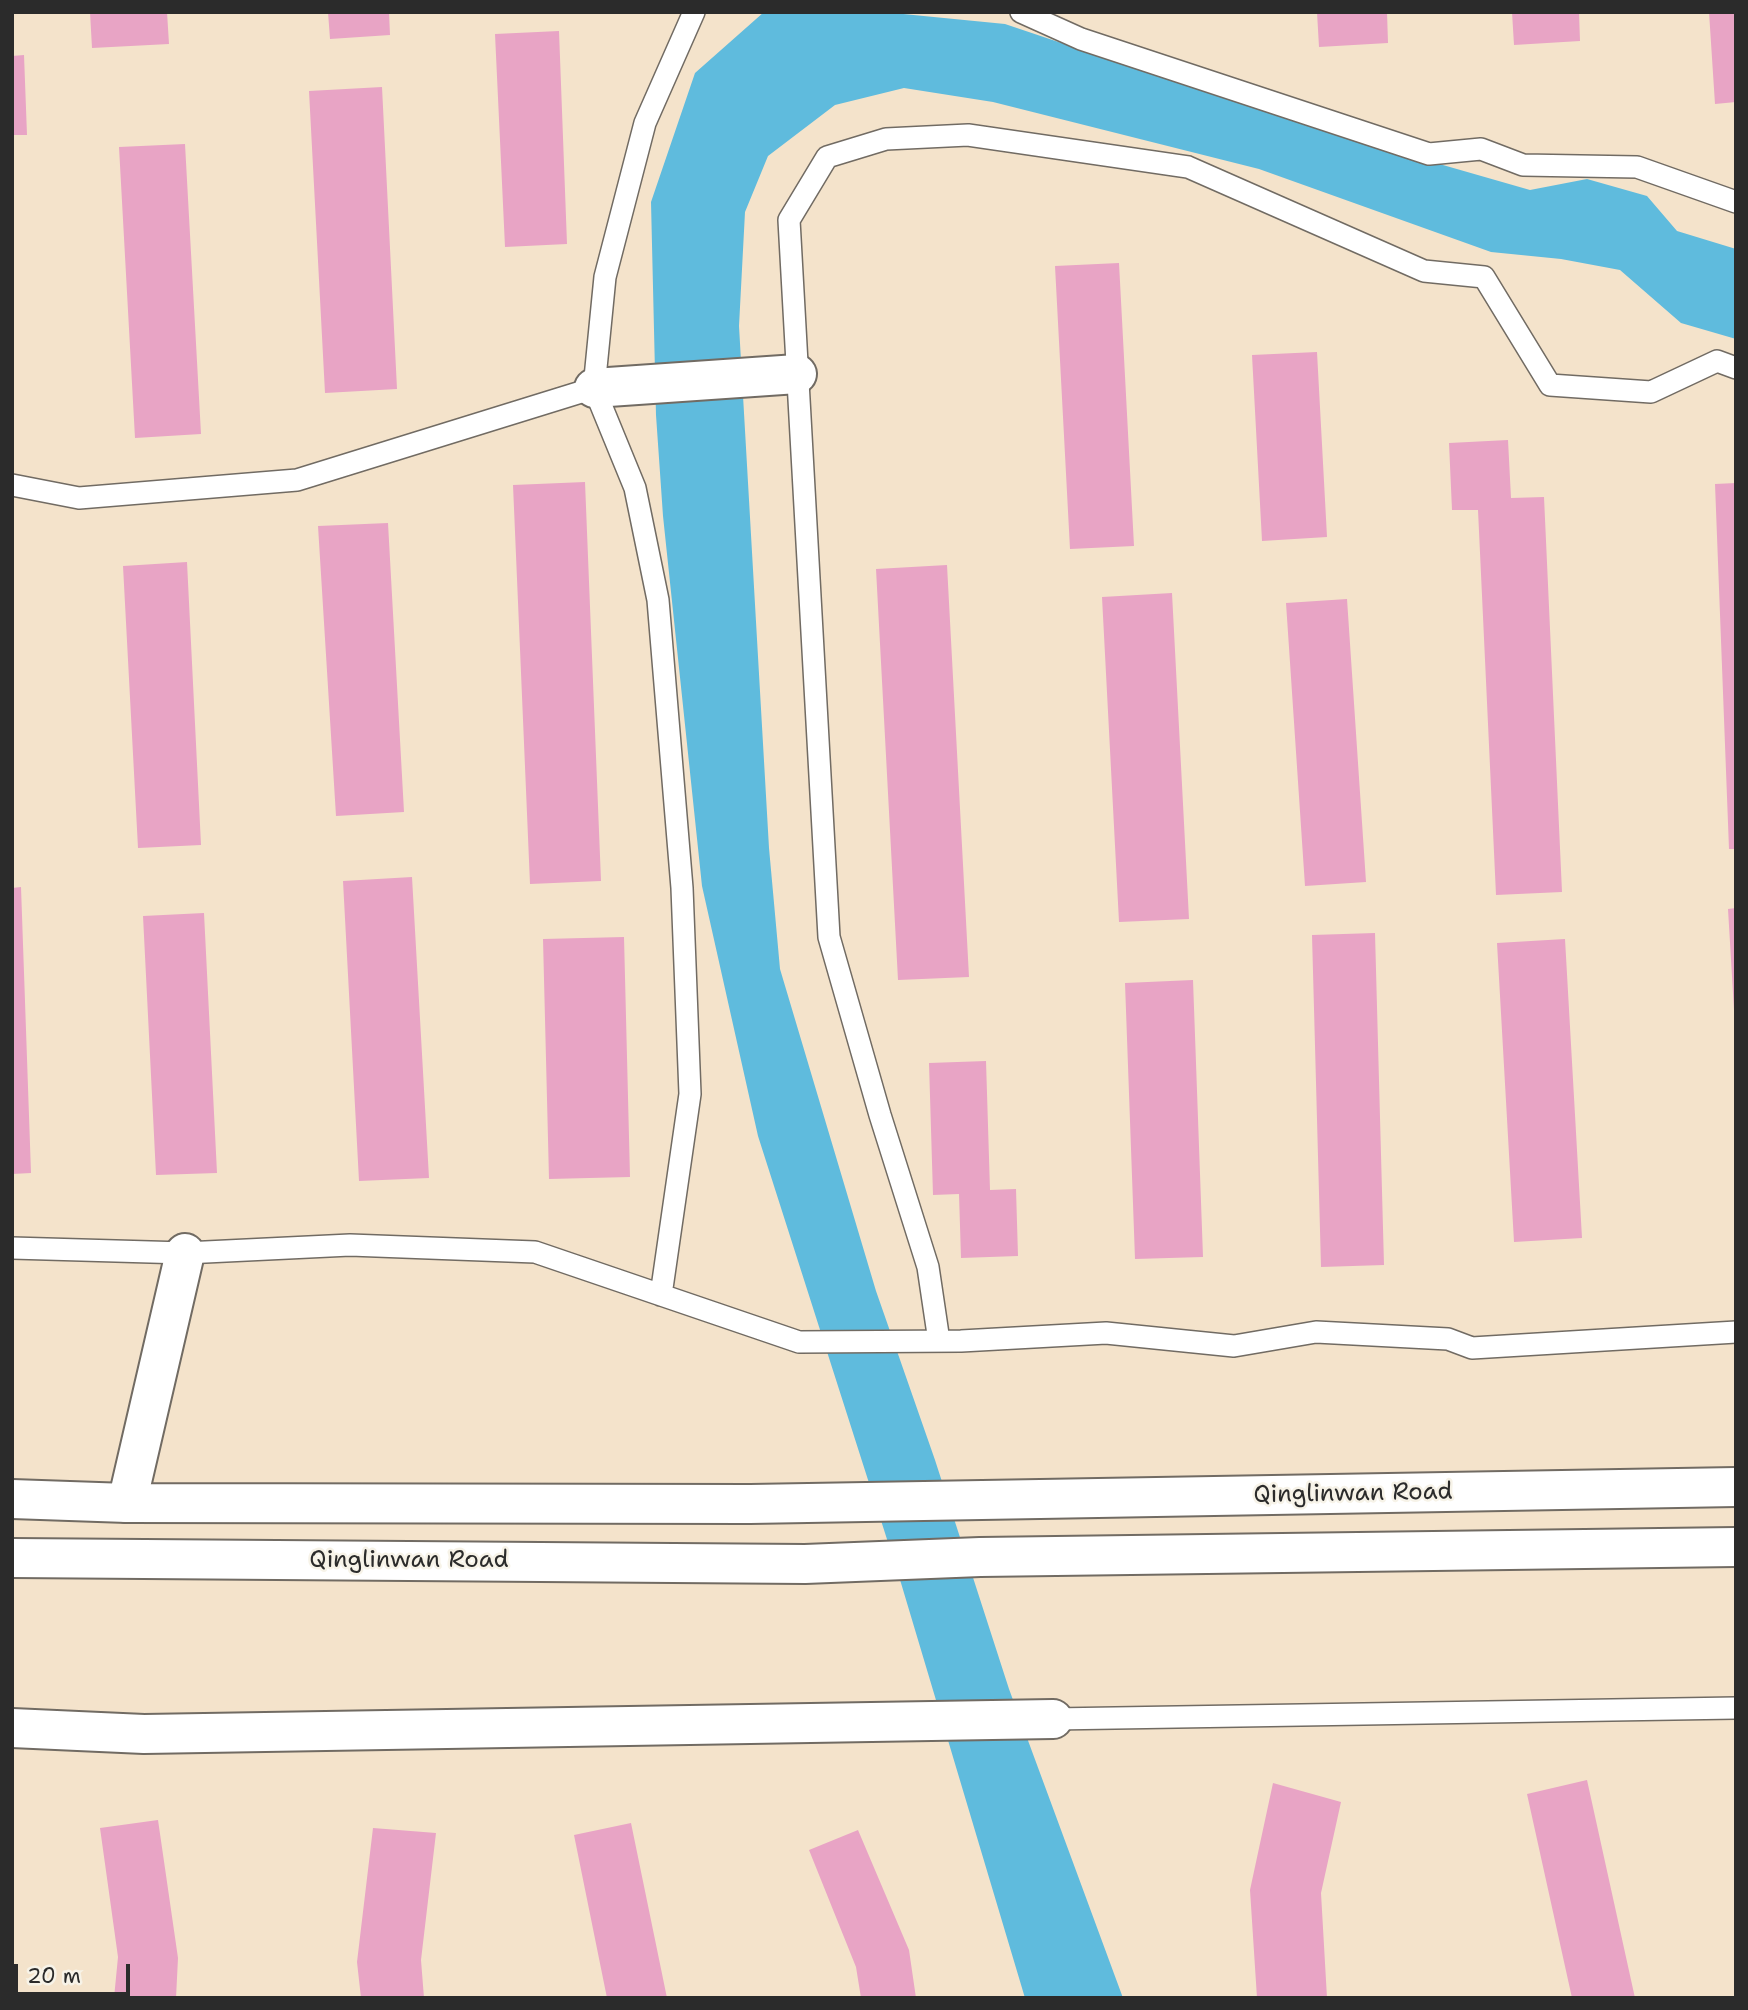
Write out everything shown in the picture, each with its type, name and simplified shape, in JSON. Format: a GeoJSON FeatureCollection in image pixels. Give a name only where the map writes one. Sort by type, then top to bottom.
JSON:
{"type":"FeatureCollection","features":[{"type":"Feature","properties":{"kind":"main road"},"geometry":{"type":"LineString","coordinates":[[594,388],[787,376]]}},
{"type":"Feature","properties":{"kind":"main road"},"geometry":{"type":"LineString","coordinates":[[12,1499],[127,1503],[185,1253]]}},
{"type":"Feature","properties":{"kind":"main road","name":"Qinglinwan Road"},"geometry":{"type":"LineString","coordinates":[[127,1503],[750,1504],[1736,1486]]}},
{"type":"Feature","properties":{"kind":"main road","name":"Qinglinwan Road"},"geometry":{"type":"LineString","coordinates":[[12,1558],[805,1564],[980,1557],[1736,1547]]}},
{"type":"Feature","properties":{"kind":"main road"},"geometry":{"type":"LineString","coordinates":[[12,1728],[144,1734],[1053,1719]]}},
{"type":"Feature","properties":{"kind":"lane"},"geometry":{"type":"LineString","coordinates":[[661,1295],[690,1094],[682,888],[658,600],[635,488],[594,388],[605,277],[645,123],[694,12]]}},
{"type":"Feature","properties":{"kind":"lane"},"geometry":{"type":"LineString","coordinates":[[1021,12],[1082,39],[1429,154],[1482,149],[1523,166],[1637,167],[1736,202]]}},
{"type":"Feature","properties":{"kind":"lane"},"geometry":{"type":"LineString","coordinates":[[930,1341],[928,1268],[880,1115],[830,937],[787,376],[789,220],[827,157],[886,139],[968,135],[1188,167],[1424,271],[1484,277],[1550,385],[1651,392],[1717,362],[1736,368]]}},
{"type":"Feature","properties":{"kind":"lane"},"geometry":{"type":"LineString","coordinates":[[12,485],[79,498],[297,480],[594,388]]}},
{"type":"Feature","properties":{"kind":"lane"},"geometry":{"type":"LineString","coordinates":[[12,1248],[185,1253],[350,1245],[535,1252],[799,1342],[930,1341],[1106,1333],[1234,1346],[1316,1332],[1448,1339],[1472,1348],[1736,1332]]}},
{"type":"Feature","properties":{"kind":"lane"},"geometry":{"type":"LineString","coordinates":[[1053,1719],[1736,1708]]}},
{"type":"Feature","properties":{"kind":"water"},"geometry":{"type":"Polygon","coordinates":[[[764,12],[883,12],[1005,24],[1314,128],[1530,190],[1587,179],[1647,196],[1677,231],[1736,249],[1736,339],[1681,323],[1620,270],[1561,259],[1491,252],[1259,169],[993,102],[904,88],[835,105],[768,156],[745,212],[739,326],[769,848],[780,969],[876,1291],[935,1460],[1009,1689],[1123,1998],[1025,1998],[901,1583],[758,1136],[702,886],[663,516],[656,415],[651,202],[695,73],[764,12]]]}},
{"type":"Feature","properties":{"kind":"building"},"geometry":{"type":"Polygon","coordinates":[[[90,12],[167,12],[169,44],[92,48],[90,12]]]}},
{"type":"Feature","properties":{"kind":"building"},"geometry":{"type":"Polygon","coordinates":[[[328,12],[389,12],[390,35],[330,39],[328,12]]]}},
{"type":"Feature","properties":{"kind":"building"},"geometry":{"type":"Polygon","coordinates":[[[1317,12],[1387,12],[1388,43],[1319,47],[1317,12]]]}},
{"type":"Feature","properties":{"kind":"building"},"geometry":{"type":"Polygon","coordinates":[[[1512,12],[1579,12],[1580,41],[1514,45],[1512,12]]]}},
{"type":"Feature","properties":{"kind":"building"},"geometry":{"type":"Polygon","coordinates":[[[1709,12],[1736,12],[1736,102],[1715,104],[1709,12]]]}},
{"type":"Feature","properties":{"kind":"building"},"geometry":{"type":"Polygon","coordinates":[[[559,31],[567,244],[505,247],[495,34],[559,31]]]}},
{"type":"Feature","properties":{"kind":"building"},"geometry":{"type":"Polygon","coordinates":[[[24,55],[27,135],[12,135],[12,56],[24,55]]]}},
{"type":"Feature","properties":{"kind":"building"},"geometry":{"type":"Polygon","coordinates":[[[382,87],[397,389],[325,393],[309,91],[382,87]]]}},
{"type":"Feature","properties":{"kind":"building"},"geometry":{"type":"Polygon","coordinates":[[[185,144],[201,434],[135,438],[119,147],[185,144]]]}},
{"type":"Feature","properties":{"kind":"building"},"geometry":{"type":"Polygon","coordinates":[[[1119,263],[1134,546],[1070,549],[1055,266],[1119,263]]]}},
{"type":"Feature","properties":{"kind":"building"},"geometry":{"type":"Polygon","coordinates":[[[1317,352],[1327,537],[1262,541],[1252,355],[1317,352]]]}},
{"type":"Feature","properties":{"kind":"building"},"geometry":{"type":"Polygon","coordinates":[[[1508,440],[1511,498],[1544,497],[1562,892],[1496,895],[1478,510],[1452,510],[1449,443],[1508,440]]]}},
{"type":"Feature","properties":{"kind":"building"},"geometry":{"type":"Polygon","coordinates":[[[585,482],[601,881],[530,884],[513,485],[585,482]]]}},
{"type":"Feature","properties":{"kind":"building"},"geometry":{"type":"Polygon","coordinates":[[[1736,483],[1736,849],[1729,849],[1715,484],[1736,483]]]}},
{"type":"Feature","properties":{"kind":"building"},"geometry":{"type":"Polygon","coordinates":[[[388,523],[404,812],[336,816],[318,526],[388,523]]]}},
{"type":"Feature","properties":{"kind":"building"},"geometry":{"type":"Polygon","coordinates":[[[187,562],[201,845],[138,848],[123,566],[187,562]]]}},
{"type":"Feature","properties":{"kind":"building"},"geometry":{"type":"Polygon","coordinates":[[[947,565],[969,977],[898,980],[876,569],[947,565]]]}},
{"type":"Feature","properties":{"kind":"building"},"geometry":{"type":"Polygon","coordinates":[[[1172,593],[1189,919],[1119,922],[1102,597],[1172,593]]]}},
{"type":"Feature","properties":{"kind":"building"},"geometry":{"type":"Polygon","coordinates":[[[1347,599],[1366,882],[1305,886],[1286,603],[1347,599]]]}},
{"type":"Feature","properties":{"kind":"building"},"geometry":{"type":"Polygon","coordinates":[[[412,877],[429,1178],[359,1181],[343,881],[412,877]]]}},
{"type":"Feature","properties":{"kind":"building"},"geometry":{"type":"Polygon","coordinates":[[[21,887],[31,1173],[12,1174],[12,888],[21,887]]]}},
{"type":"Feature","properties":{"kind":"building"},"geometry":{"type":"Polygon","coordinates":[[[1736,908],[1736,1010],[1734,1010],[1728,909],[1736,908]]]}},
{"type":"Feature","properties":{"kind":"building"},"geometry":{"type":"Polygon","coordinates":[[[204,913],[217,1173],[156,1175],[143,916],[204,913]]]}},
{"type":"Feature","properties":{"kind":"building"},"geometry":{"type":"Polygon","coordinates":[[[1375,933],[1384,1265],[1321,1267],[1312,935],[1375,933]]]}},
{"type":"Feature","properties":{"kind":"building"},"geometry":{"type":"Polygon","coordinates":[[[624,937],[630,1177],[549,1179],[543,939],[624,937]]]}},
{"type":"Feature","properties":{"kind":"building"},"geometry":{"type":"Polygon","coordinates":[[[1565,939],[1582,1238],[1514,1242],[1497,943],[1565,939]]]}},
{"type":"Feature","properties":{"kind":"building"},"geometry":{"type":"Polygon","coordinates":[[[1193,980],[1203,1257],[1135,1259],[1125,983],[1193,980]]]}},
{"type":"Feature","properties":{"kind":"building"},"geometry":{"type":"Polygon","coordinates":[[[986,1061],[990,1190],[1016,1189],[1018,1256],[961,1258],[959,1194],[933,1195],[929,1063],[986,1061]]]}},
{"type":"Feature","properties":{"kind":"building"},"geometry":{"type":"Polygon","coordinates":[[[1587,1780],[1635,1998],[1572,1998],[1527,1794],[1587,1780]]]}},
{"type":"Feature","properties":{"kind":"building"},"geometry":{"type":"Polygon","coordinates":[[[1273,1783],[1341,1802],[1321,1893],[1327,1998],[1257,1998],[1250,1890],[1273,1783]]]}},
{"type":"Feature","properties":{"kind":"building"},"geometry":{"type":"Polygon","coordinates":[[[158,1820],[178,1958],[176,1998],[114,1998],[118,1957],[100,1828],[158,1820]]]}},
{"type":"Feature","properties":{"kind":"building"},"geometry":{"type":"Polygon","coordinates":[[[631,1823],[667,1998],[607,1998],[574,1835],[631,1823]]]}},
{"type":"Feature","properties":{"kind":"building"},"geometry":{"type":"Polygon","coordinates":[[[373,1828],[436,1833],[421,1960],[424,1998],[361,1998],[357,1962],[373,1828]]]}},
{"type":"Feature","properties":{"kind":"building"},"geometry":{"type":"Polygon","coordinates":[[[858,1830],[909,1950],[916,1998],[861,1998],[856,1967],[809,1850],[858,1830]]]}}]}
